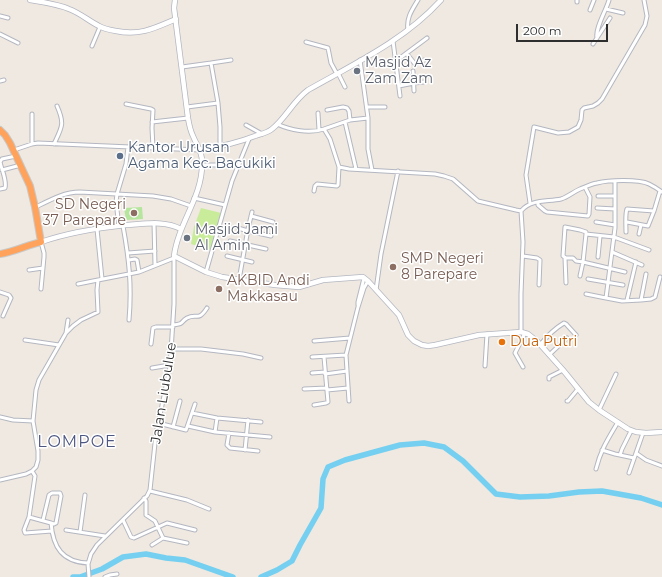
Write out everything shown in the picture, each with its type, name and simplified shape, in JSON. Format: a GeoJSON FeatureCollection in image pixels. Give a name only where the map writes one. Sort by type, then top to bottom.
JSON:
{"type":"FeatureCollection","features":[{"type":"Feature","properties":{"kind":"highway"},"geometry":{"type":"LineString","coordinates":[[0,130],[8,139],[30,186],[41,242],[31,244],[9,253],[0,254]]}},
{"type":"Feature","properties":{"kind":"highway"},"geometry":{"type":"LineString","coordinates":[[31,244],[39,232]]}},
{"type":"Feature","properties":{"kind":"street"},"geometry":{"type":"LineString","coordinates":[[34,0],[50,2],[71,9],[100,27],[120,32],[139,33],[156,28],[176,19]]}},
{"type":"Feature","properties":{"kind":"street"},"geometry":{"type":"LineString","coordinates":[[174,257],[181,229],[200,179],[202,164],[200,150],[192,136],[188,118],[174,8],[176,0]]}},
{"type":"Feature","properties":{"kind":"street"},"geometry":{"type":"LineString","coordinates":[[408,30],[408,20],[418,0]]}},
{"type":"Feature","properties":{"kind":"street"},"geometry":{"type":"LineString","coordinates":[[0,189],[5,188],[6,185],[0,162],[32,144],[200,150],[249,139],[268,132],[277,124],[302,95],[393,41],[408,30],[441,0]]}},
{"type":"Feature","properties":{"kind":"street"},"geometry":{"type":"LineString","coordinates":[[590,10],[594,0]]}},
{"type":"Feature","properties":{"kind":"street"},"geometry":{"type":"LineString","coordinates":[[597,38],[599,26],[608,0]]}},
{"type":"Feature","properties":{"kind":"street"},"geometry":{"type":"LineString","coordinates":[[530,203],[526,175],[534,127],[558,133],[569,132],[580,124],[582,110],[593,106],[602,99],[645,25],[647,16],[644,0]]}},
{"type":"Feature","properties":{"kind":"street"},"geometry":{"type":"LineString","coordinates":[[606,9],[623,13]]}},
{"type":"Feature","properties":{"kind":"street"},"geometry":{"type":"LineString","coordinates":[[0,16],[8,18]]}},
{"type":"Feature","properties":{"kind":"street"},"geometry":{"type":"LineString","coordinates":[[593,44],[610,18]]}},
{"type":"Feature","properties":{"kind":"street"},"geometry":{"type":"LineString","coordinates":[[92,46],[100,27]]}},
{"type":"Feature","properties":{"kind":"street"},"geometry":{"type":"LineString","coordinates":[[0,34],[18,43]]}},
{"type":"Feature","properties":{"kind":"street"},"geometry":{"type":"LineString","coordinates":[[396,61],[427,38]]}},
{"type":"Feature","properties":{"kind":"street"},"geometry":{"type":"LineString","coordinates":[[393,41],[400,96]]}},
{"type":"Feature","properties":{"kind":"street"},"geometry":{"type":"LineString","coordinates":[[306,42],[328,48],[331,62],[345,87]]}},
{"type":"Feature","properties":{"kind":"street"},"geometry":{"type":"LineString","coordinates":[[407,54],[415,64],[424,60]]}},
{"type":"Feature","properties":{"kind":"street"},"geometry":{"type":"LineString","coordinates":[[182,67],[231,60]]}},
{"type":"Feature","properties":{"kind":"street"},"geometry":{"type":"LineString","coordinates":[[360,60],[367,107],[368,149],[372,170]]}},
{"type":"Feature","properties":{"kind":"street"},"geometry":{"type":"LineString","coordinates":[[211,63],[218,103],[220,146]]}},
{"type":"Feature","properties":{"kind":"street"},"geometry":{"type":"LineString","coordinates":[[413,71],[414,91]]}},
{"type":"Feature","properties":{"kind":"street"},"geometry":{"type":"LineString","coordinates":[[399,86],[424,82]]}},
{"type":"Feature","properties":{"kind":"street"},"geometry":{"type":"LineString","coordinates":[[187,107],[218,103]]}},
{"type":"Feature","properties":{"kind":"street"},"geometry":{"type":"LineString","coordinates":[[126,104],[154,111],[152,122],[153,148]]}},
{"type":"Feature","properties":{"kind":"street"},"geometry":{"type":"LineString","coordinates":[[54,144],[62,121],[62,117],[57,106]]}},
{"type":"Feature","properties":{"kind":"street"},"geometry":{"type":"LineString","coordinates":[[367,107],[385,106]]}},
{"type":"Feature","properties":{"kind":"street"},"geometry":{"type":"LineString","coordinates":[[327,110],[343,107],[347,108],[349,111],[350,120]]}},
{"type":"Feature","properties":{"kind":"street"},"geometry":{"type":"LineString","coordinates":[[318,113],[319,130]]}},
{"type":"Feature","properties":{"kind":"street"},"geometry":{"type":"LineString","coordinates":[[32,114],[32,144]]}},
{"type":"Feature","properties":{"kind":"street"},"geometry":{"type":"LineString","coordinates":[[152,122],[188,118]]}},
{"type":"Feature","properties":{"kind":"street"},"geometry":{"type":"LineString","coordinates":[[277,124],[288,129],[309,131],[324,129],[350,120],[368,118]]}},
{"type":"Feature","properties":{"kind":"street"},"geometry":{"type":"LineString","coordinates":[[345,122],[356,169]]}},
{"type":"Feature","properties":{"kind":"street"},"geometry":{"type":"LineString","coordinates":[[246,125],[262,134]]}},
{"type":"Feature","properties":{"kind":"street"},"geometry":{"type":"LineString","coordinates":[[314,191],[315,185],[317,184],[338,185],[339,183],[339,168],[330,139],[324,129]]}},
{"type":"Feature","properties":{"kind":"street"},"geometry":{"type":"LineString","coordinates":[[206,272],[232,181],[249,139]]}},
{"type":"Feature","properties":{"kind":"street"},"geometry":{"type":"LineString","coordinates":[[128,147],[125,168],[116,202],[129,260],[129,320]]}},
{"type":"Feature","properties":{"kind":"street"},"geometry":{"type":"LineString","coordinates":[[202,164],[238,165]]}},
{"type":"Feature","properties":{"kind":"street"},"geometry":{"type":"LineString","coordinates":[[2,170],[20,165]]}},
{"type":"Feature","properties":{"kind":"street"},"geometry":{"type":"LineString","coordinates":[[339,168],[398,171],[444,176],[458,183],[478,201],[521,211]]}},
{"type":"Feature","properties":{"kind":"street"},"geometry":{"type":"LineString","coordinates":[[376,291],[381,254],[398,171]]}},
{"type":"Feature","properties":{"kind":"street"},"geometry":{"type":"LineString","coordinates":[[606,298],[615,225],[615,181]]}},
{"type":"Feature","properties":{"kind":"street"},"geometry":{"type":"LineString","coordinates":[[523,368],[515,353],[523,333],[521,294],[523,242],[521,211],[530,203],[561,199],[577,190],[599,182],[632,181],[649,183],[661,191],[648,225],[627,222]]}},
{"type":"Feature","properties":{"kind":"street"},"geometry":{"type":"LineString","coordinates":[[538,202],[538,205],[545,212],[588,216],[590,197],[585,187]]}},
{"type":"Feature","properties":{"kind":"street"},"geometry":{"type":"LineString","coordinates":[[35,207],[63,194],[73,192],[153,196],[171,199],[191,206]]}},
{"type":"Feature","properties":{"kind":"street"},"geometry":{"type":"LineString","coordinates":[[598,196],[615,196]]}},
{"type":"Feature","properties":{"kind":"street"},"geometry":{"type":"LineString","coordinates":[[194,198],[225,205]]}},
{"type":"Feature","properties":{"kind":"street"},"geometry":{"type":"LineString","coordinates":[[597,208],[615,209]]}},
{"type":"Feature","properties":{"kind":"street"},"geometry":{"type":"LineString","coordinates":[[626,232],[627,209],[654,211]]}},
{"type":"Feature","properties":{"kind":"street"},"geometry":{"type":"LineString","coordinates":[[239,280],[252,212]]}},
{"type":"Feature","properties":{"kind":"street"},"geometry":{"type":"LineString","coordinates":[[251,216],[273,222]]}},
{"type":"Feature","properties":{"kind":"street"},"geometry":{"type":"LineString","coordinates":[[596,222],[615,225]]}},
{"type":"Feature","properties":{"kind":"street"},"geometry":{"type":"LineString","coordinates":[[41,289],[44,253],[41,242],[61,235],[97,228],[154,223],[176,226],[181,229]]}},
{"type":"Feature","properties":{"kind":"street"},"geometry":{"type":"LineString","coordinates":[[154,223],[155,265]]}},
{"type":"Feature","properties":{"kind":"street"},"geometry":{"type":"LineString","coordinates":[[639,234],[641,225]]}},
{"type":"Feature","properties":{"kind":"street"},"geometry":{"type":"LineString","coordinates":[[566,283],[563,246],[565,227],[584,231],[586,234],[614,238],[649,250]]}},
{"type":"Feature","properties":{"kind":"street"},"geometry":{"type":"LineString","coordinates":[[97,228],[102,279]]}},
{"type":"Feature","properties":{"kind":"street"},"geometry":{"type":"LineString","coordinates":[[238,228],[271,236]]}},
{"type":"Feature","properties":{"kind":"street"},"geometry":{"type":"LineString","coordinates":[[580,276],[586,234]]}},
{"type":"Feature","properties":{"kind":"street"},"geometry":{"type":"LineString","coordinates":[[598,257],[600,236]]}},
{"type":"Feature","properties":{"kind":"street"},"geometry":{"type":"LineString","coordinates":[[230,241],[266,249]]}},
{"type":"Feature","properties":{"kind":"street"},"geometry":{"type":"LineString","coordinates":[[128,253],[154,251]]}},
{"type":"Feature","properties":{"kind":"street"},"geometry":{"type":"LineString","coordinates":[[612,252],[642,265]]}},
{"type":"Feature","properties":{"kind":"street"},"geometry":{"type":"LineString","coordinates":[[227,256],[252,262]]}},
{"type":"Feature","properties":{"kind":"street"},"geometry":{"type":"LineString","coordinates":[[523,256],[537,258],[540,260],[539,285]]}},
{"type":"Feature","properties":{"kind":"street"},"geometry":{"type":"LineString","coordinates":[[78,284],[139,272],[174,257],[206,272],[222,277],[275,286],[299,287],[326,280],[360,277],[366,280],[400,317],[408,335],[414,341],[422,345],[430,346],[472,336],[523,333],[534,339],[540,345],[589,402],[599,410],[631,431],[637,433],[662,432]]}},
{"type":"Feature","properties":{"kind":"street","name":"Jalan Liubulue"},"geometry":{"type":"LineString","coordinates":[[150,491],[158,423],[168,380],[172,349],[174,257]]}},
{"type":"Feature","properties":{"kind":"street"},"geometry":{"type":"LineString","coordinates":[[565,258],[573,258],[576,261],[625,272]]}},
{"type":"Feature","properties":{"kind":"street"},"geometry":{"type":"LineString","coordinates":[[129,260],[137,260],[139,272]]}},
{"type":"Feature","properties":{"kind":"street"},"geometry":{"type":"LineString","coordinates":[[627,300],[636,262]]}},
{"type":"Feature","properties":{"kind":"street"},"geometry":{"type":"LineString","coordinates":[[29,270],[43,268]]}},
{"type":"Feature","properties":{"kind":"street"},"geometry":{"type":"LineString","coordinates":[[641,300],[646,274]]}},
{"type":"Feature","properties":{"kind":"street"},"geometry":{"type":"LineString","coordinates":[[586,294],[622,301],[651,299],[655,297],[660,277]]}},
{"type":"Feature","properties":{"kind":"street"},"geometry":{"type":"LineString","coordinates":[[588,279],[622,285]]}},
{"type":"Feature","properties":{"kind":"street"},"geometry":{"type":"LineString","coordinates":[[0,480],[26,474],[36,467],[38,460],[34,421],[36,393],[39,380],[66,334],[81,320],[98,312],[98,280]]}},
{"type":"Feature","properties":{"kind":"street"},"geometry":{"type":"LineString","coordinates":[[349,401],[346,355],[358,302],[366,280]]}},
{"type":"Feature","properties":{"kind":"street"},"geometry":{"type":"LineString","coordinates":[[0,292],[9,295],[11,298],[3,316]]}},
{"type":"Feature","properties":{"kind":"street"},"geometry":{"type":"LineString","coordinates":[[151,344],[153,328],[181,324],[189,318],[204,314],[207,308]]}},
{"type":"Feature","properties":{"kind":"street"},"geometry":{"type":"LineString","coordinates":[[66,334],[68,320]]}},
{"type":"Feature","properties":{"kind":"street"},"geometry":{"type":"LineString","coordinates":[[540,345],[552,332],[564,323],[576,336]]}},
{"type":"Feature","properties":{"kind":"street"},"geometry":{"type":"LineString","coordinates":[[485,366],[487,334]]}},
{"type":"Feature","properties":{"kind":"street"},"geometry":{"type":"LineString","coordinates":[[314,341],[350,338]]}},
{"type":"Feature","properties":{"kind":"street"},"geometry":{"type":"LineString","coordinates":[[549,355],[567,338]]}},
{"type":"Feature","properties":{"kind":"street"},"geometry":{"type":"LineString","coordinates":[[25,340],[59,346]]}},
{"type":"Feature","properties":{"kind":"street"},"geometry":{"type":"LineString","coordinates":[[172,349],[201,349],[243,354],[261,358]]}},
{"type":"Feature","properties":{"kind":"street"},"geometry":{"type":"LineString","coordinates":[[312,358],[346,355]]}},
{"type":"Feature","properties":{"kind":"street"},"geometry":{"type":"LineString","coordinates":[[314,404],[327,403],[328,400],[324,357]]}},
{"type":"Feature","properties":{"kind":"street"},"geometry":{"type":"LineString","coordinates":[[152,368],[170,365]]}},
{"type":"Feature","properties":{"kind":"street"},"geometry":{"type":"LineString","coordinates":[[550,379],[549,377],[563,370]]}},
{"type":"Feature","properties":{"kind":"street"},"geometry":{"type":"LineString","coordinates":[[312,374],[347,371]]}},
{"type":"Feature","properties":{"kind":"street"},"geometry":{"type":"LineString","coordinates":[[599,410],[616,374]]}},
{"type":"Feature","properties":{"kind":"street"},"geometry":{"type":"LineString","coordinates":[[304,389],[348,388]]}},
{"type":"Feature","properties":{"kind":"street"},"geometry":{"type":"LineString","coordinates":[[567,401],[578,389]]}},
{"type":"Feature","properties":{"kind":"street"},"geometry":{"type":"LineString","coordinates":[[173,427],[180,401]]}},
{"type":"Feature","properties":{"kind":"street"},"geometry":{"type":"LineString","coordinates":[[158,423],[186,430],[195,404]]}},
{"type":"Feature","properties":{"kind":"street"},"geometry":{"type":"LineString","coordinates":[[192,413],[217,418],[261,422]]}},
{"type":"Feature","properties":{"kind":"street"},"geometry":{"type":"LineString","coordinates":[[0,417],[13,420],[34,421]]}},
{"type":"Feature","properties":{"kind":"street"},"geometry":{"type":"LineString","coordinates":[[215,432],[217,418]]}},
{"type":"Feature","properties":{"kind":"street"},"geometry":{"type":"LineString","coordinates":[[245,450],[248,420]]}},
{"type":"Feature","properties":{"kind":"street"},"geometry":{"type":"LineString","coordinates":[[596,469],[599,456],[618,422]]}},
{"type":"Feature","properties":{"kind":"street"},"geometry":{"type":"LineString","coordinates":[[188,426],[215,432],[270,437]]}},
{"type":"Feature","properties":{"kind":"street"},"geometry":{"type":"LineString","coordinates":[[620,456],[631,431]]}},
{"type":"Feature","properties":{"kind":"street"},"geometry":{"type":"LineString","coordinates":[[229,433],[227,445],[230,448],[258,451]]}},
{"type":"Feature","properties":{"kind":"street"},"geometry":{"type":"LineString","coordinates":[[629,473],[643,433]]}},
{"type":"Feature","properties":{"kind":"street"},"geometry":{"type":"LineString","coordinates":[[602,450],[620,456],[634,458]]}},
{"type":"Feature","properties":{"kind":"street"},"geometry":{"type":"LineString","coordinates":[[636,453],[646,460],[662,466]]}},
{"type":"Feature","properties":{"kind":"street"},"geometry":{"type":"LineString","coordinates":[[32,471],[34,472],[35,476],[29,517],[24,530],[25,533],[52,531]]}},
{"type":"Feature","properties":{"kind":"street"},"geometry":{"type":"LineString","coordinates":[[89,577],[88,563],[94,548],[150,491],[187,500],[210,509]]}},
{"type":"Feature","properties":{"kind":"street"},"geometry":{"type":"LineString","coordinates":[[29,517],[54,524],[56,523],[61,496],[60,493],[52,493],[49,495],[43,520]]}},
{"type":"Feature","properties":{"kind":"street"},"geometry":{"type":"LineString","coordinates":[[80,532],[85,495]]}},
{"type":"Feature","properties":{"kind":"street"},"geometry":{"type":"LineString","coordinates":[[144,498],[146,501],[146,515],[155,521],[163,538]]}},
{"type":"Feature","properties":{"kind":"street"},"geometry":{"type":"LineString","coordinates":[[123,520],[134,538],[167,523],[195,530]]}},
{"type":"Feature","properties":{"kind":"street"},"geometry":{"type":"LineString","coordinates":[[51,523],[57,548],[68,558],[81,563],[88,563]]}},
{"type":"Feature","properties":{"kind":"street"},"geometry":{"type":"LineString","coordinates":[[66,530],[105,536]]}},
{"type":"Feature","properties":{"kind":"street"},"geometry":{"type":"LineString","coordinates":[[152,545],[163,538],[187,543]]}},
{"type":"Feature","properties":{"kind":"street"},"geometry":{"type":"LineString","coordinates":[[105,577],[117,574]]}},
{"type":"Feature","properties":{"kind":"green space"},"geometry":{"type":"Polygon","coordinates":[[[142,207],[143,219],[126,220],[124,208],[142,207]]]}},
{"type":"Feature","properties":{"kind":"green space"},"geometry":{"type":"Polygon","coordinates":[[[201,208],[221,213],[211,250],[191,244],[194,227],[201,208]]]}},
{"type":"Feature","properties":{"kind":"waterway"},"geometry":{"type":"LineString","coordinates":[[261,577],[292,561],[321,508],[323,479],[328,467],[345,460],[400,445],[424,443],[444,447],[463,461],[496,494],[520,497],[602,491],[641,498],[662,505]]}},
{"type":"Feature","properties":{"kind":"waterway"},"geometry":{"type":"LineString","coordinates":[[73,577],[80,577],[102,569],[123,557],[146,554],[185,560],[233,577]]}},
{"type":"Feature","properties":{"kind":"place","name":"Masjid Az Zam Zam"},"geometry":{"type":"Point","coordinates":[357,71]}},
{"type":"Feature","properties":{"kind":"place","name":"Kantor Urusan Agama Kec. Bacukiki"},"geometry":{"type":"Point","coordinates":[120,156]}},
{"type":"Feature","properties":{"kind":"place","name":"SD Negeri 37 Parepare"},"geometry":{"type":"Point","coordinates":[134,213]}},
{"type":"Feature","properties":{"kind":"place","name":"Masjid Jami Al Amin"},"geometry":{"type":"Point","coordinates":[187,238]}},
{"type":"Feature","properties":{"kind":"place","name":"SMP Negeri 8 Parepare"},"geometry":{"type":"Point","coordinates":[393,267]}},
{"type":"Feature","properties":{"kind":"place","name":"AKBID Andi Makkasau"},"geometry":{"type":"Point","coordinates":[219,289]}},
{"type":"Feature","properties":{"kind":"place","name":"Dua Putri"},"geometry":{"type":"Point","coordinates":[502,342]}},
{"type":"Feature","properties":{"kind":"district","name":"LOMPOE"},"geometry":{"type":"Point","coordinates":[77,442]}}]}
